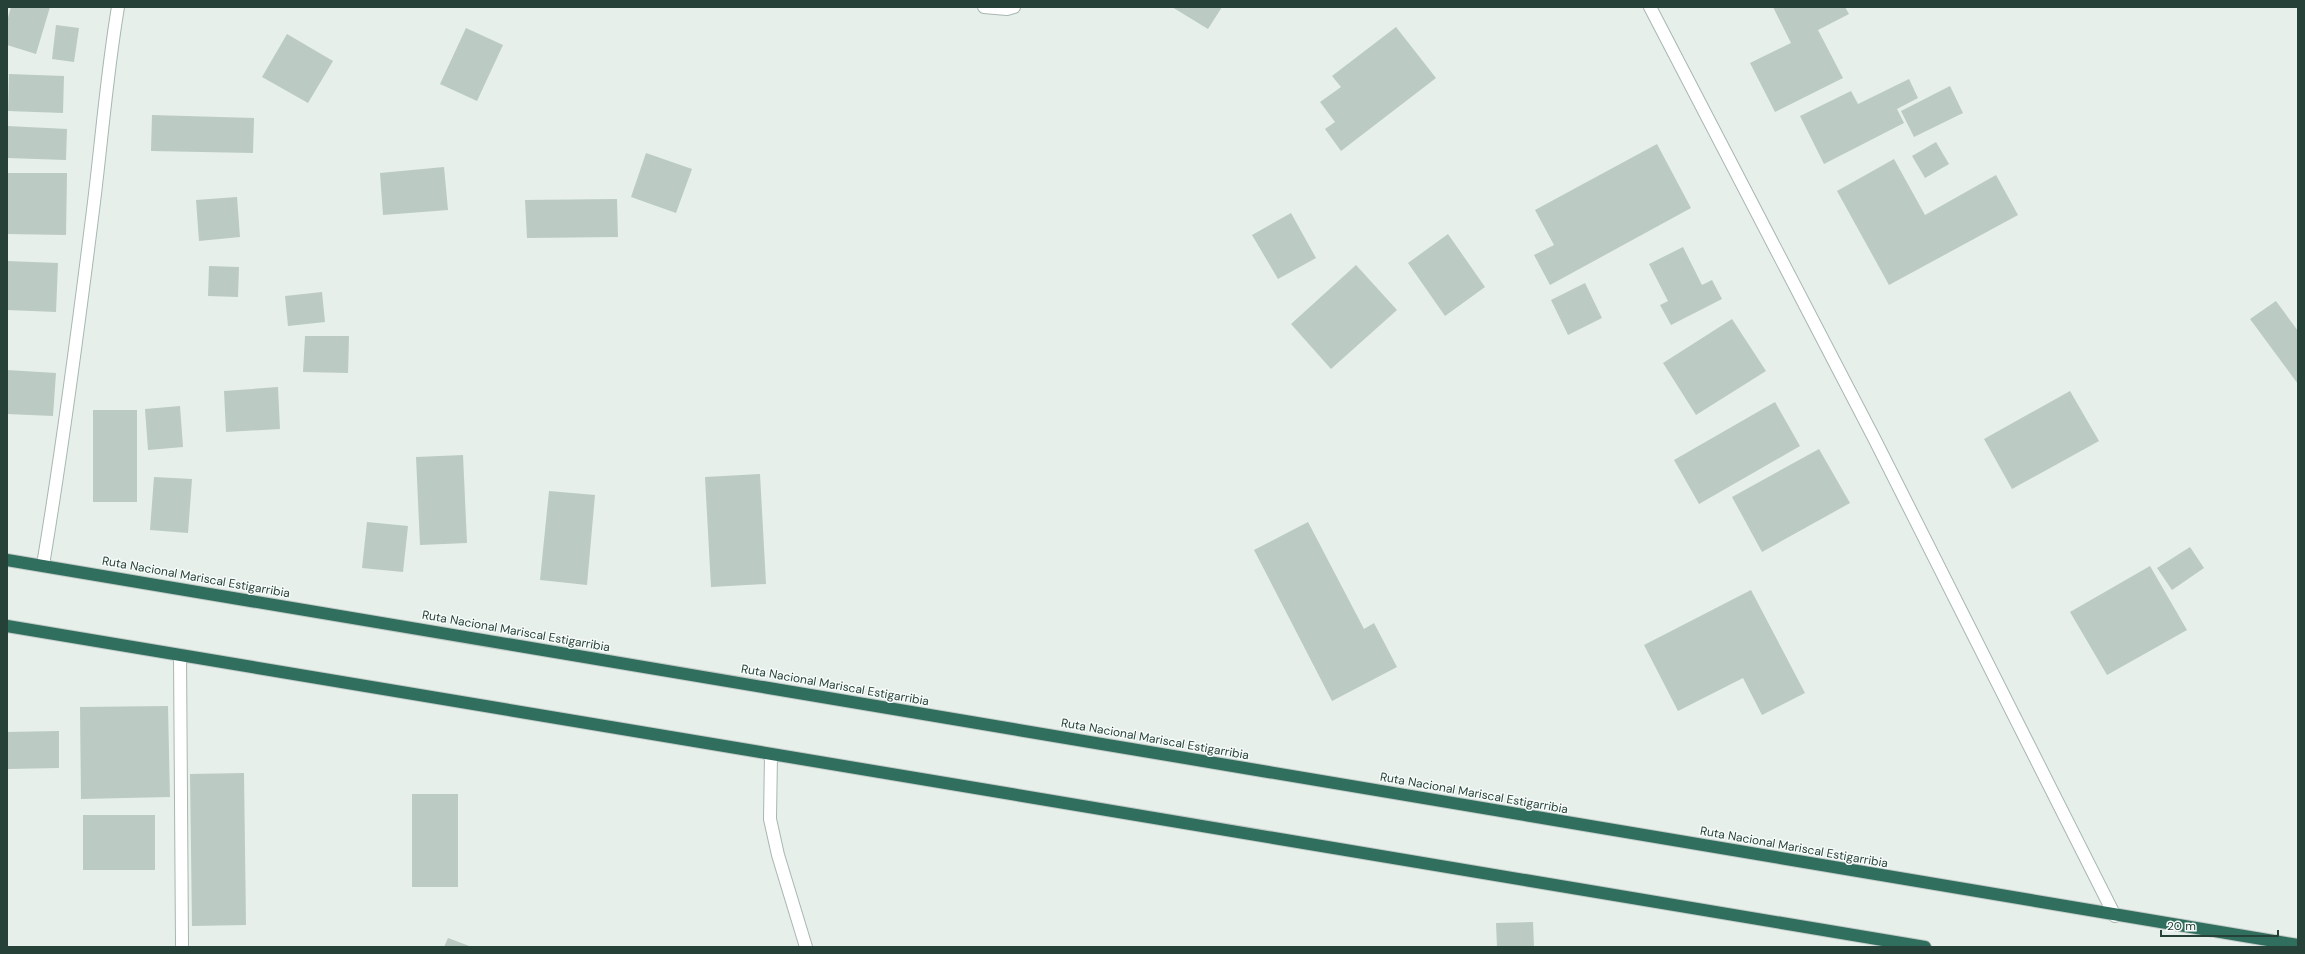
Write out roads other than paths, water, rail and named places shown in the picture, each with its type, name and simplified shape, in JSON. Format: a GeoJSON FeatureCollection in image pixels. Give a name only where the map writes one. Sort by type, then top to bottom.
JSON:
{"type":"FeatureCollection","features":[{"type":"Feature","properties":{"kind":"highway","name":"Ruta Nacional Mariscal Estigarribia"},"geometry":{"type":"LineString","coordinates":[[7,560],[2115,916],[2298,945]]}},
{"type":"Feature","properties":{"kind":"highway"},"geometry":{"type":"LineString","coordinates":[[7,626],[1925,947]]}},
{"type":"Feature","properties":{"kind":"street"},"geometry":{"type":"LineString","coordinates":[[43,565],[94,202],[108,67],[118,7]]}},
{"type":"Feature","properties":{"kind":"street"},"geometry":{"type":"LineString","coordinates":[[984,7],[1007,9],[1014,7]]}},
{"type":"Feature","properties":{"kind":"street"},"geometry":{"type":"LineString","coordinates":[[1650,7],[1875,440],[2115,916]]}},
{"type":"Feature","properties":{"kind":"street"},"geometry":{"type":"LineString","coordinates":[[180,655],[182,945]]}},
{"type":"Feature","properties":{"kind":"street"},"geometry":{"type":"LineString","coordinates":[[771,754],[770,819],[778,855],[806,947]]}}]}
